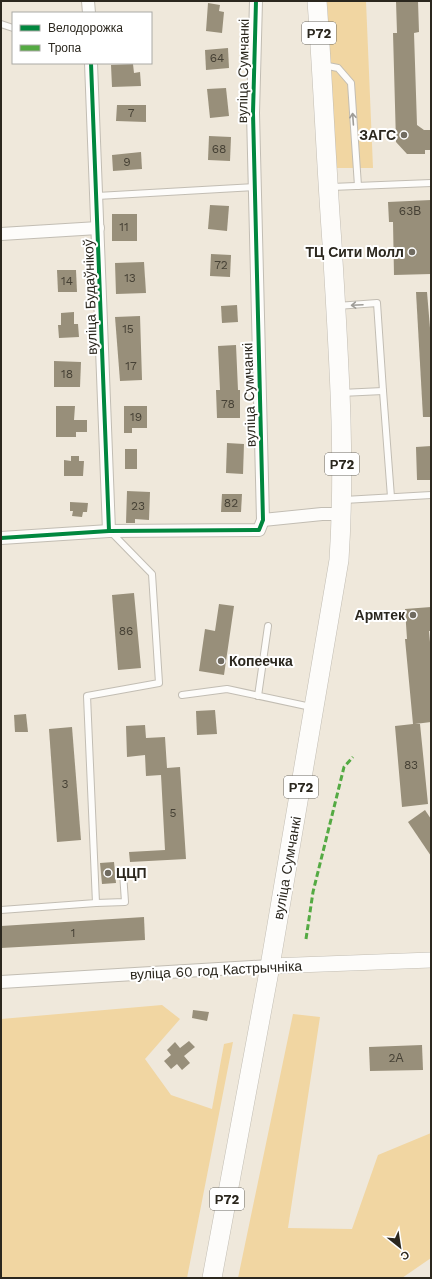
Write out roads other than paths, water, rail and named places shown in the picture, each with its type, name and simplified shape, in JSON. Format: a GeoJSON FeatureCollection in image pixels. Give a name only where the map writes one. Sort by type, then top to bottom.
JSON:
{"type":"FeatureCollection","features":[{"type":"Feature","properties":{"kind":"main road","name":"вуліца Сумчанкі"},"geometry":{"type":"LineString","coordinates":[[212,1278],[270,966],[339,560],[342,507],[340,393],[322,65],[317,1]]}},
{"type":"Feature","properties":{"kind":"street"},"geometry":{"type":"LineString","coordinates":[[88,1],[88,12]]}},
{"type":"Feature","properties":{"kind":"street","name":"вуліца Сумчанкі"},"geometry":{"type":"LineString","coordinates":[[256,1],[253,113],[255,247],[263,520]]}},
{"type":"Feature","properties":{"kind":"street","name":"вуліца Будаўнікоў"},"geometry":{"type":"LineString","coordinates":[[91,64],[109,531]]}},
{"type":"Feature","properties":{"kind":"street"},"geometry":{"type":"LineString","coordinates":[[1,234],[98,228]]}},
{"type":"Feature","properties":{"kind":"street"},"geometry":{"type":"LineString","coordinates":[[1,538],[109,531],[259,530],[263,520],[322,514],[342,507]]}},
{"type":"Feature","properties":{"kind":"street","name":"вуліца 60 год Кастрычніка"},"geometry":{"type":"LineString","coordinates":[[1,982],[270,966],[431,960]]}},
{"type":"Feature","properties":{"kind":"lane"},"geometry":{"type":"LineString","coordinates":[[1,24],[12,28]]}},
{"type":"Feature","properties":{"kind":"lane"},"geometry":{"type":"LineString","coordinates":[[322,65],[338,68],[351,83],[358,186]]}},
{"type":"Feature","properties":{"kind":"lane"},"geometry":{"type":"LineString","coordinates":[[328,188],[431,183]]}},
{"type":"Feature","properties":{"kind":"lane"},"geometry":{"type":"LineString","coordinates":[[97,196],[255,187]]}},
{"type":"Feature","properties":{"kind":"lane"},"geometry":{"type":"LineString","coordinates":[[336,306],[378,303],[391,497]]}},
{"type":"Feature","properties":{"kind":"lane"},"geometry":{"type":"LineString","coordinates":[[340,393],[383,391]]}},
{"type":"Feature","properties":{"kind":"lane"},"geometry":{"type":"LineString","coordinates":[[342,507],[391,497],[431,496]]}},
{"type":"Feature","properties":{"kind":"lane"},"geometry":{"type":"LineString","coordinates":[[96,903],[87,696],[159,683],[152,574],[109,531]]}},
{"type":"Feature","properties":{"kind":"lane"},"geometry":{"type":"LineString","coordinates":[[258,696],[268,626]]}},
{"type":"Feature","properties":{"kind":"lane"},"geometry":{"type":"LineString","coordinates":[[182,695],[227,690],[315,708]]}},
{"type":"Feature","properties":{"kind":"lane"},"geometry":{"type":"LineString","coordinates":[[1,910],[125,902],[123,873]]}},
{"type":"Feature","properties":{"kind":"place","name":"ЗАГС"},"geometry":{"type":"Point","coordinates":[404,135]}},
{"type":"Feature","properties":{"kind":"place","name":"ТЦ Сити Молл"},"geometry":{"type":"Point","coordinates":[412,252]}},
{"type":"Feature","properties":{"kind":"place","name":"Армтек"},"geometry":{"type":"Point","coordinates":[413,615]}},
{"type":"Feature","properties":{"kind":"place","name":"Копеечка"},"geometry":{"type":"Point","coordinates":[221,661]}},
{"type":"Feature","properties":{"kind":"place","name":"ЦЦП"},"geometry":{"type":"Point","coordinates":[108,873]}}]}
